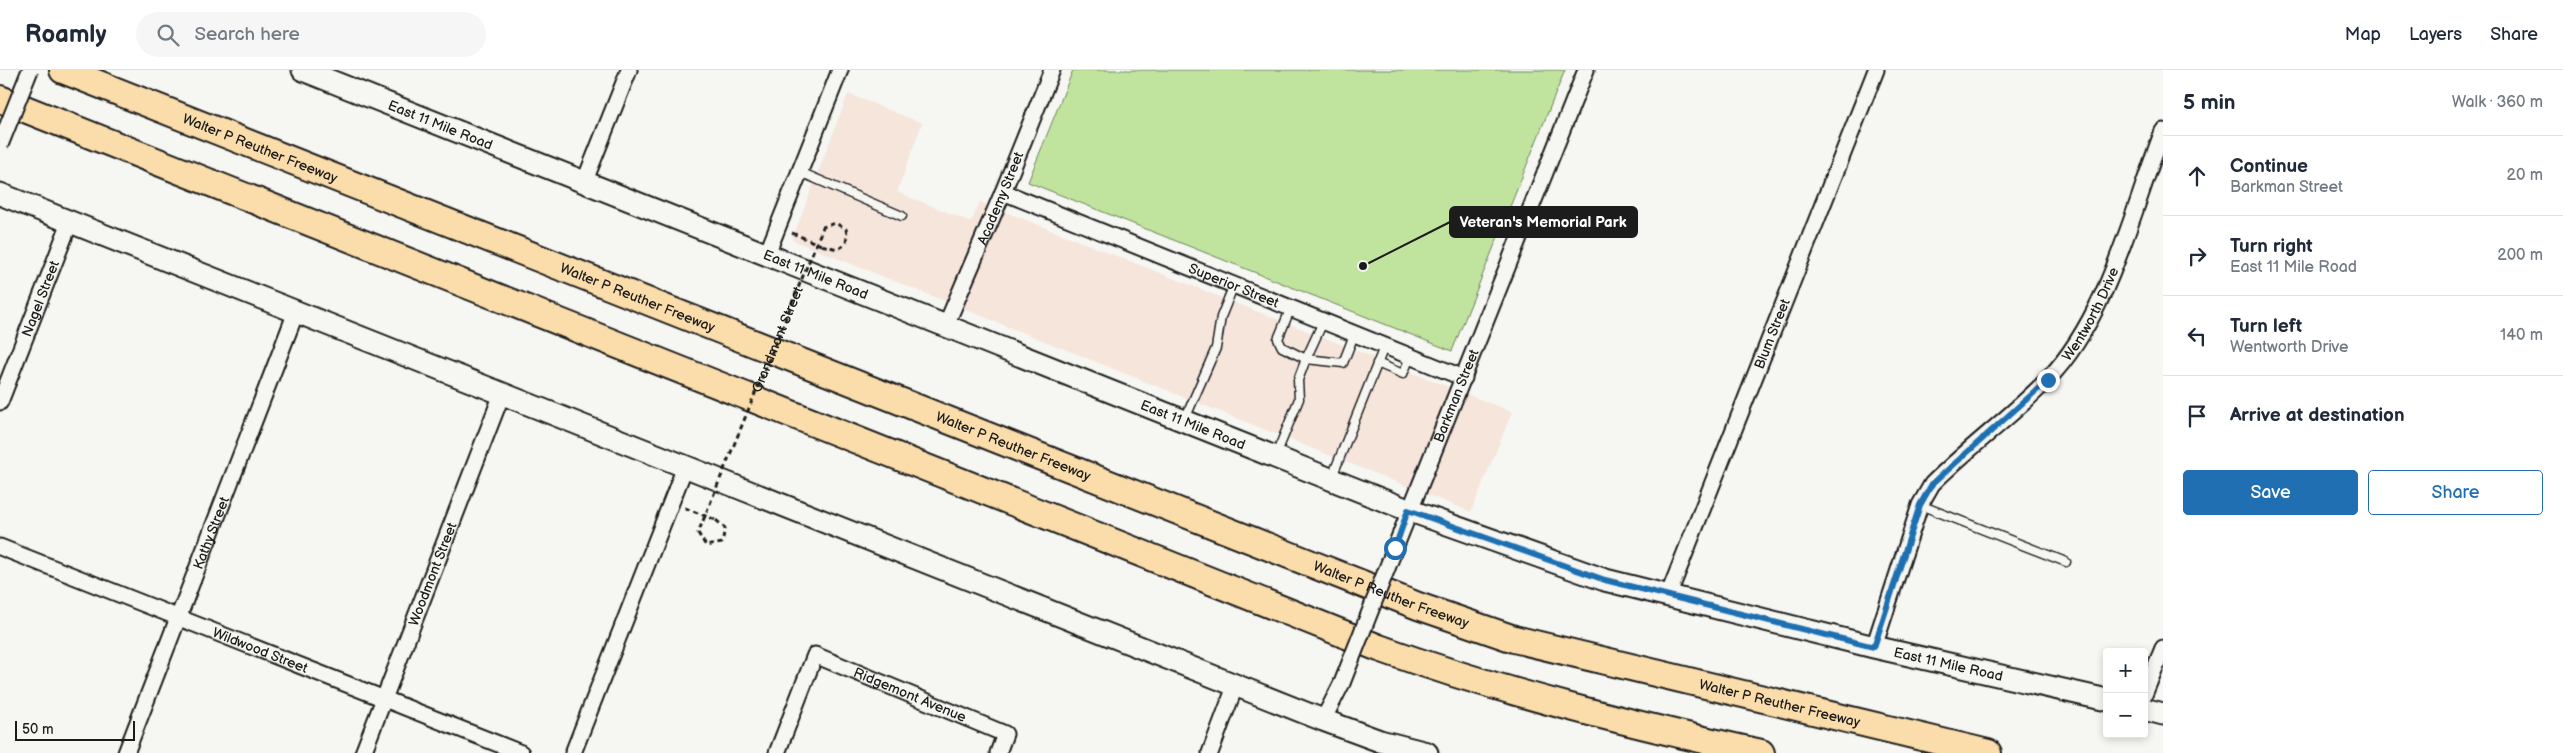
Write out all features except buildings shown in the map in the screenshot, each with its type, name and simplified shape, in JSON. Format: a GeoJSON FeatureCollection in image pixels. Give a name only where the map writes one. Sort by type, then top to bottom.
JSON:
{"type":"FeatureCollection","features":[{"type":"Feature","properties":{"kind":"highway","name":"Walter P Reuther Freeway"},"geometry":{"type":"LineString","coordinates":[[63,70],[1418,606],[1514,639],[1988,753]]}},
{"type":"Feature","properties":{"kind":"highway"},"geometry":{"type":"LineString","coordinates":[[0,99],[1379,648],[1433,667],[1544,701],[1761,753]]}},
{"type":"Feature","properties":{"kind":"main road","name":"East 11 Mile Road"},"geometry":{"type":"LineString","coordinates":[[303,70],[1408,510],[1554,564],[1605,580],[1874,647],[2103,699]]}},
{"type":"Feature","properties":{"kind":"main road"},"geometry":{"type":"LineString","coordinates":[[0,194],[1323,720],[1380,741],[1427,753]]}},
{"type":"Feature","properties":{"kind":"main road"},"geometry":{"type":"LineString","coordinates":[[2148,709],[2163,714]]}},
{"type":"Feature","properties":{"kind":"street"},"geometry":{"type":"LineString","coordinates":[[0,145],[30,70]]}},
{"type":"Feature","properties":{"kind":"street"},"geometry":{"type":"LineString","coordinates":[[584,182],[629,70]]}},
{"type":"Feature","properties":{"kind":"street"},"geometry":{"type":"LineString","coordinates":[[767,254],[840,70]]}},
{"type":"Feature","properties":{"kind":"street","name":"Academy Street"},"geometry":{"type":"LineString","coordinates":[[946,325],[1004,192],[1052,70]]}},
{"type":"Feature","properties":{"kind":"street","name":"Barkman Street"},"geometry":{"type":"LineString","coordinates":[[1323,720],[1342,683],[1408,510],[1464,378],[1586,70]]}},
{"type":"Feature","properties":{"kind":"street","name":"Blum Street"},"geometry":{"type":"LineString","coordinates":[[1668,596],[1876,70]]}},
{"type":"Feature","properties":{"kind":"street","name":"Wentworth Drive"},"geometry":{"type":"LineString","coordinates":[[1874,647],[1920,505],[1932,484],[2048,380],[2077,341],[2100,298],[2163,131]]}},
{"type":"Feature","properties":{"kind":"street","name":"Superior Street"},"geometry":{"type":"LineString","coordinates":[[1004,192],[1233,287],[1464,378]]}},
{"type":"Feature","properties":{"kind":"street","name":"Nagel Street"},"geometry":{"type":"LineString","coordinates":[[0,402],[70,222]]}},
{"type":"Feature","properties":{"kind":"street","name":"Kathy Street"},"geometry":{"type":"LineString","coordinates":[[126,753],[296,312]]}},
{"type":"Feature","properties":{"kind":"street","name":"Woodmont Street"},"geometry":{"type":"LineString","coordinates":[[363,753],[502,394]]}},
{"type":"Feature","properties":{"kind":"street"},"geometry":{"type":"LineString","coordinates":[[574,753],[685,467]]}},
{"type":"Feature","properties":{"kind":"street","name":"Wildwood Street"},"geometry":{"type":"LineString","coordinates":[[0,547],[521,753]]}},
{"type":"Feature","properties":{"kind":"street"},"geometry":{"type":"LineString","coordinates":[[2145,693],[2163,648]]}},
{"type":"Feature","properties":{"kind":"street","name":"Ridgemont Avenue"},"geometry":{"type":"LineString","coordinates":[[777,753],[815,655],[1005,734],[998,753]]}},
{"type":"Feature","properties":{"kind":"street"},"geometry":{"type":"LineString","coordinates":[[1210,753],[1236,684]]}},
{"type":"Feature","properties":{"kind":"lane"},"geometry":{"type":"LineString","coordinates":[[800,172],[902,216]]}},
{"type":"Feature","properties":{"kind":"lane"},"geometry":{"type":"LineString","coordinates":[[1185,421],[1216,348],[1221,318],[1233,287]]}},
{"type":"Feature","properties":{"kind":"lane"},"geometry":{"type":"LineString","coordinates":[[1290,310],[1278,339],[1282,347],[1306,359],[1343,363],[1354,335]]}},
{"type":"Feature","properties":{"kind":"lane"},"geometry":{"type":"LineString","coordinates":[[1276,457],[1299,399],[1298,380],[1323,322]]}},
{"type":"Feature","properties":{"kind":"lane"},"geometry":{"type":"LineString","coordinates":[[1331,479],[1384,347]]}},
{"type":"Feature","properties":{"kind":"lane"},"geometry":{"type":"LineString","coordinates":[[1377,363],[1403,374],[1410,357]]}},
{"type":"Feature","properties":{"kind":"lane"},"geometry":{"type":"LineString","coordinates":[[1920,505],[2066,562]]}},
{"type":"Feature","properties":{"kind":"path","name":"Grandmont Street"},"geometry":{"type":"LineString","coordinates":[[670,502],[698,513],[707,517],[716,520],[725,528],[722,543],[706,546],[698,533],[704,519],[708,510],[712,501],[742,428],[756,391],[797,291],[812,254],[823,227],[835,223],[846,229],[847,241],[838,249],[821,245],[792,233],[790,238]]}},
{"type":"Feature","properties":{"kind":"shaded area"},"geometry":{"type":"Polygon","coordinates":[[[848,94],[922,123],[897,192],[971,222],[980,202],[1512,412],[1471,512],[792,240],[848,94]]]}},
{"type":"Feature","properties":{"kind":"green space"},"geometry":{"type":"Polygon","coordinates":[[[1073,70],[1565,70],[1452,351],[1028,182],[1073,70]]]}},
{"type":"Feature","properties":{"kind":"place","name":"Veteran's Memorial Park"},"geometry":{"type":"Point","coordinates":[1363,266]}},
{"type":"Feature","properties":{"kind":"route"},"geometry":{"type":"LineString","coordinates":[[1395,548],[1408,510],[1554,564],[1605,580],[1874,647],[1920,505],[1932,484],[2048,380]]}}]}
